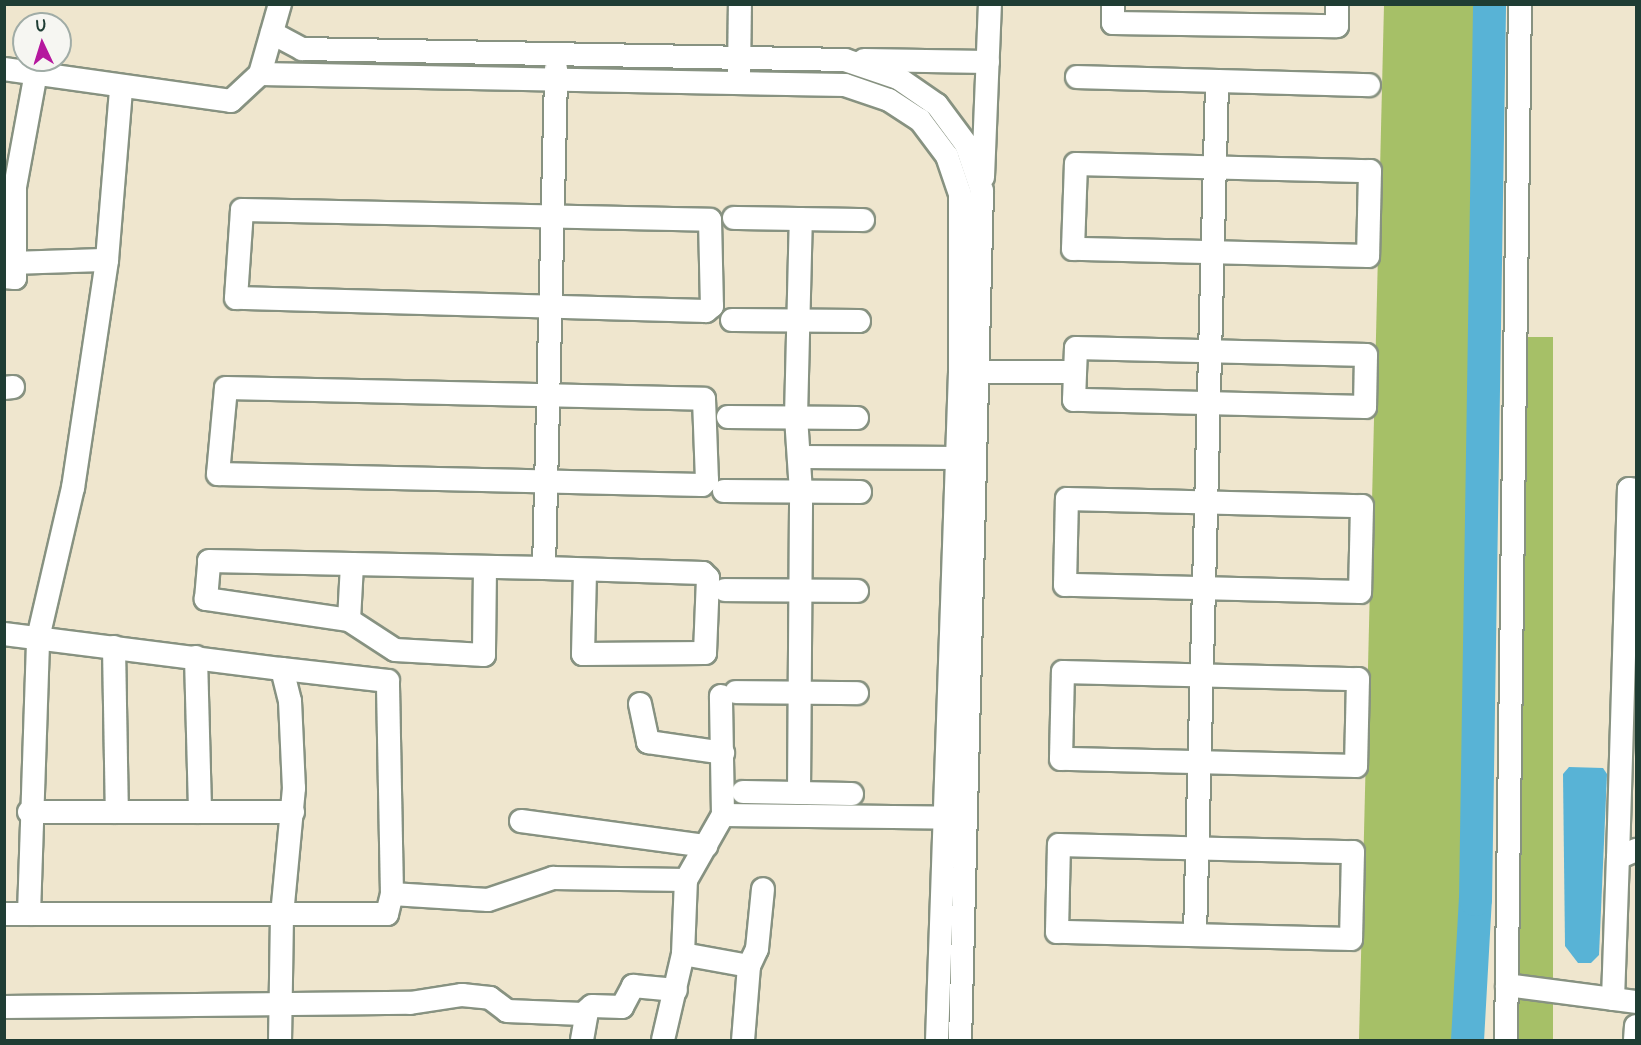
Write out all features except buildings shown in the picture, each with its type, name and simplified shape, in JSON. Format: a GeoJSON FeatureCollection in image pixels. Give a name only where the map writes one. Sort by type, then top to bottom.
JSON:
{"type":"FeatureCollection","features":[{"type":"Feature","properties":{"kind":"street"},"geometry":{"type":"LineString","coordinates":[[4,69],[219,102],[235,98],[260,74],[280,4]]}},
{"type":"Feature","properties":{"kind":"street"},"geometry":{"type":"LineString","coordinates":[[739,83],[740,4]]}},
{"type":"Feature","properties":{"kind":"street"},"geometry":{"type":"LineString","coordinates":[[960,1041],[966,818],[970,372],[982,190],[990,4]]}},
{"type":"Feature","properties":{"kind":"street"},"geometry":{"type":"LineString","coordinates":[[1113,4],[1113,23],[1337,26],[1337,4]]}},
{"type":"Feature","properties":{"kind":"street"},"geometry":{"type":"LineString","coordinates":[[1506,1041],[1520,4]]}},
{"type":"Feature","properties":{"kind":"street"},"geometry":{"type":"LineString","coordinates":[[272,33],[302,49],[556,58],[988,62]]}},
{"type":"Feature","properties":{"kind":"street"},"geometry":{"type":"LineString","coordinates":[[544,568],[556,58]]}},
{"type":"Feature","properties":{"kind":"street"},"geometry":{"type":"LineString","coordinates":[[845,60],[898,78],[937,105],[966,144],[982,190]]}},
{"type":"Feature","properties":{"kind":"street"},"geometry":{"type":"LineString","coordinates":[[36,73],[15,187],[10,270],[107,260]]}},
{"type":"Feature","properties":{"kind":"street"},"geometry":{"type":"LineString","coordinates":[[260,74],[556,83],[845,85],[889,100],[920,120],[947,156],[960,194],[970,372],[958,458],[943,818],[937,1041]]}},
{"type":"Feature","properties":{"kind":"street"},"geometry":{"type":"LineString","coordinates":[[1077,78],[1369,85]]}},
{"type":"Feature","properties":{"kind":"street"},"geometry":{"type":"LineString","coordinates":[[1195,935],[1217,81]]}},
{"type":"Feature","properties":{"kind":"street"},"geometry":{"type":"LineString","coordinates":[[29,914],[29,812],[38,638],[57,539],[73,488],[107,260],[121,88]]}},
{"type":"Feature","properties":{"kind":"street"},"geometry":{"type":"LineString","coordinates":[[1076,164],[1370,171],[1368,256],[1212,252],[1074,249],[1076,164]]}},
{"type":"Feature","properties":{"kind":"street"},"geometry":{"type":"LineString","coordinates":[[242,210],[710,220],[712,306],[706,311],[551,307],[236,298],[242,210]]}},
{"type":"Feature","properties":{"kind":"street"},"geometry":{"type":"LineString","coordinates":[[734,218],[863,220]]}},
{"type":"Feature","properties":{"kind":"street"},"geometry":{"type":"LineString","coordinates":[[799,793],[801,457],[796,417],[801,219]]}},
{"type":"Feature","properties":{"kind":"street"},"geometry":{"type":"LineString","coordinates":[[732,320],[859,321]]}},
{"type":"Feature","properties":{"kind":"street"},"geometry":{"type":"LineString","coordinates":[[1076,348],[1366,355],[1365,407],[1074,400],[1075,372],[1076,348]]}},
{"type":"Feature","properties":{"kind":"street"},"geometry":{"type":"LineString","coordinates":[[970,372],[1075,372]]}},
{"type":"Feature","properties":{"kind":"street"},"geometry":{"type":"LineString","coordinates":[[226,388],[704,399],[707,480],[702,485],[546,480],[218,474],[226,388]]}},
{"type":"Feature","properties":{"kind":"street"},"geometry":{"type":"LineString","coordinates":[[728,417],[857,418]]}},
{"type":"Feature","properties":{"kind":"street"},"geometry":{"type":"LineString","coordinates":[[801,457],[958,458]]}},
{"type":"Feature","properties":{"kind":"street"},"geometry":{"type":"LineString","coordinates":[[1613,999],[1626,920],[1632,560],[1629,489],[1636,490]]}},
{"type":"Feature","properties":{"kind":"street"},"geometry":{"type":"LineString","coordinates":[[724,491],[860,492]]}},
{"type":"Feature","properties":{"kind":"street"},"geometry":{"type":"LineString","coordinates":[[1067,499],[1362,506],[1360,592],[1204,588],[1065,585],[1067,499]]}},
{"type":"Feature","properties":{"kind":"street"},"geometry":{"type":"LineString","coordinates":[[485,568],[484,655],[395,650],[349,620],[206,599],[209,561],[544,568],[703,573],[708,578],[705,653],[583,654],[585,570]]}},
{"type":"Feature","properties":{"kind":"street"},"geometry":{"type":"LineString","coordinates":[[349,620],[352,564]]}},
{"type":"Feature","properties":{"kind":"street"},"geometry":{"type":"LineString","coordinates":[[725,590],[857,591]]}},
{"type":"Feature","properties":{"kind":"street"},"geometry":{"type":"LineString","coordinates":[[4,634],[388,681],[392,894],[381,918],[282,915],[4,914]]}},
{"type":"Feature","properties":{"kind":"street"},"geometry":{"type":"LineString","coordinates":[[114,647],[117,812]]}},
{"type":"Feature","properties":{"kind":"street"},"geometry":{"type":"LineString","coordinates":[[196,657],[200,812]]}},
{"type":"Feature","properties":{"kind":"street"},"geometry":{"type":"LineString","coordinates":[[280,1041],[282,915],[293,812],[290,701],[282,669]]}},
{"type":"Feature","properties":{"kind":"street"},"geometry":{"type":"LineString","coordinates":[[1063,672],[1358,679],[1356,766],[1199,762],[1061,759],[1063,672]]}},
{"type":"Feature","properties":{"kind":"street"},"geometry":{"type":"LineString","coordinates":[[663,1041],[683,954],[686,880],[723,815],[723,753],[729,694],[856,693]]}},
{"type":"Feature","properties":{"kind":"street"},"geometry":{"type":"LineString","coordinates":[[640,704],[648,742],[723,753]]}},
{"type":"Feature","properties":{"kind":"street"},"geometry":{"type":"LineString","coordinates":[[743,792],[852,794]]}},
{"type":"Feature","properties":{"kind":"street"},"geometry":{"type":"LineString","coordinates":[[29,812],[293,812]]}},
{"type":"Feature","properties":{"kind":"street"},"geometry":{"type":"LineString","coordinates":[[723,815],[966,818]]}},
{"type":"Feature","properties":{"kind":"street"},"geometry":{"type":"LineString","coordinates":[[521,821],[706,846]]}},
{"type":"Feature","properties":{"kind":"street"},"geometry":{"type":"LineString","coordinates":[[1059,845],[1353,852],[1351,939],[1195,935],[1057,932],[1059,845]]}},
{"type":"Feature","properties":{"kind":"street"},"geometry":{"type":"LineString","coordinates":[[392,894],[489,900],[560,877],[686,880]]}},
{"type":"Feature","properties":{"kind":"street"},"geometry":{"type":"LineString","coordinates":[[743,1041],[749,966],[758,949],[763,889]]}},
{"type":"Feature","properties":{"kind":"street"},"geometry":{"type":"LineString","coordinates":[[683,954],[749,966]]}},
{"type":"Feature","properties":{"kind":"street"},"geometry":{"type":"LineString","coordinates":[[582,1041],[587,1013],[592,1006],[622,1007],[630,987],[638,984],[676,990]]}},
{"type":"Feature","properties":{"kind":"street"},"geometry":{"type":"LineString","coordinates":[[1507,985],[1636,1002]]}},
{"type":"Feature","properties":{"kind":"street"},"geometry":{"type":"LineString","coordinates":[[4,1007],[282,1006],[427,1002],[462,995],[490,998],[507,1011],[587,1013]]}},
{"type":"Feature","properties":{"kind":"street"},"geometry":{"type":"LineString","coordinates":[[1635,1041],[1636,1026]]}},
{"type":"Feature","properties":{"kind":"green space"},"geometry":{"type":"Polygon","coordinates":[[[1384,5],[1489,5],[1475,899],[1467,1040],[1359,1040],[1384,5]]]}},
{"type":"Feature","properties":{"kind":"green space"},"geometry":{"type":"Polygon","coordinates":[[[1508,337],[1553,337],[1553,1040],[1508,1040],[1508,337]]]}},
{"type":"Feature","properties":{"kind":"water"},"geometry":{"type":"Polygon","coordinates":[[[1569,767],[1603,768],[1607,774],[1599,955],[1591,963],[1578,963],[1565,946],[1563,774],[1569,767]]]}},
{"type":"Feature","properties":{"kind":"waterway"},"geometry":{"type":"LineString","coordinates":[[1467,1040],[1475,899],[1489,4]]}}]}
